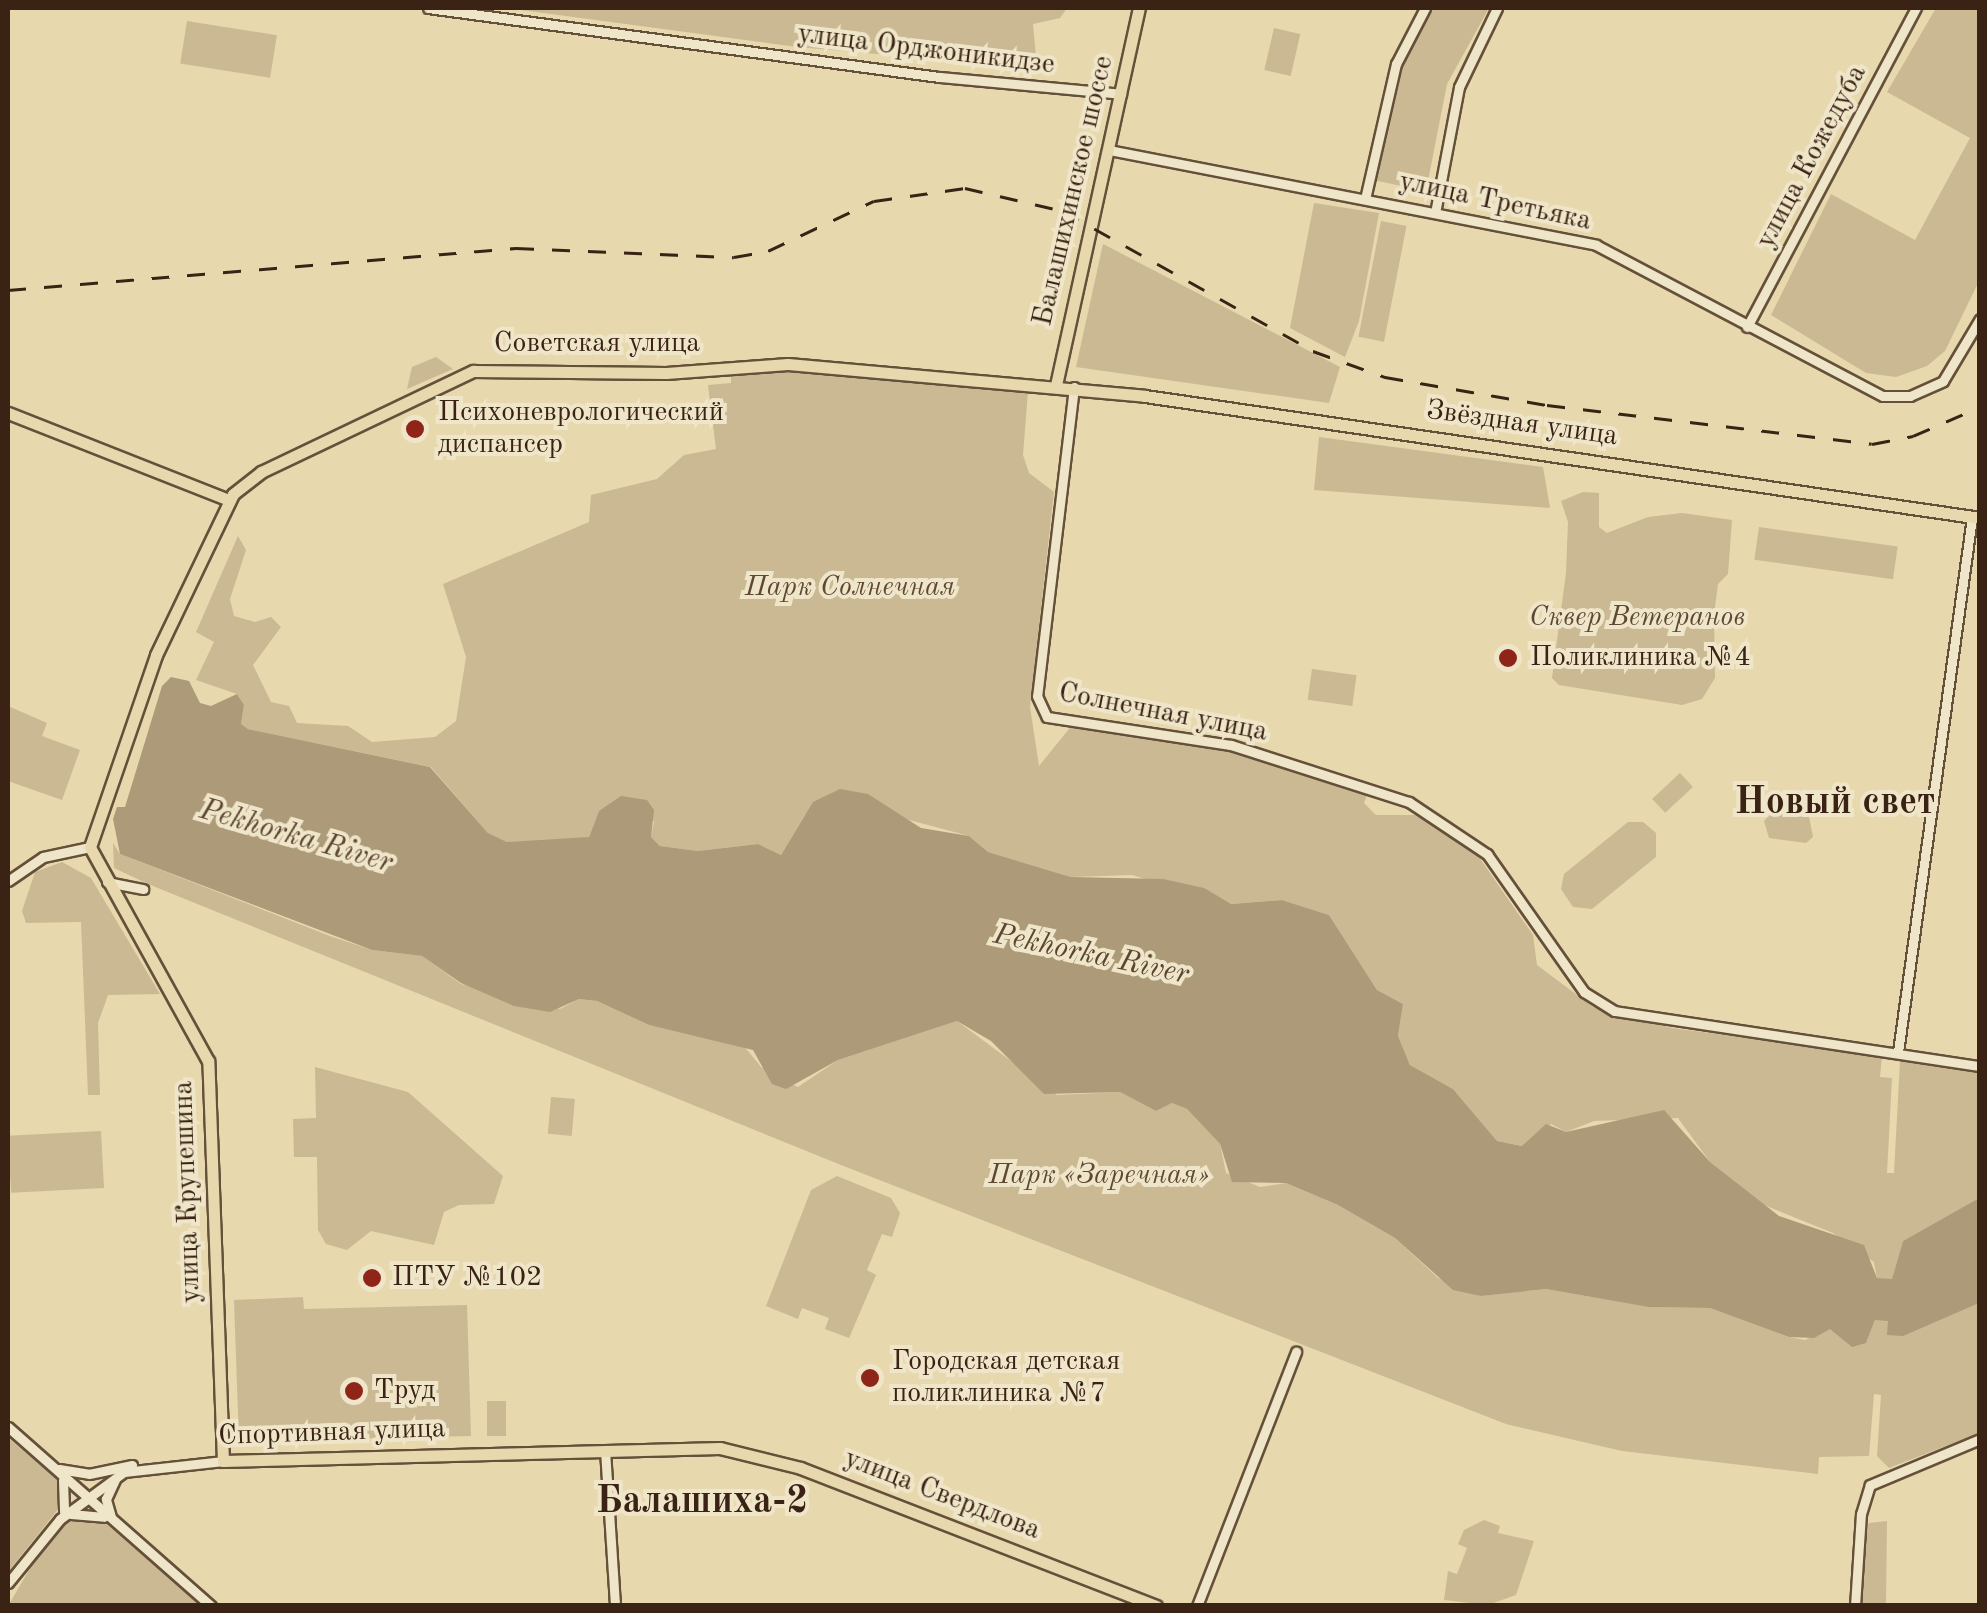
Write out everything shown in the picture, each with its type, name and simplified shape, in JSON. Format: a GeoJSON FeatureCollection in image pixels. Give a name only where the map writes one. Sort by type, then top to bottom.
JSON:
{"type":"FeatureCollection","features":[{"type":"Feature","properties":{"kind":"main road","name":"Балашихинское шоссе"},"geometry":{"type":"LineString","coordinates":[[1056,385],[1139,8]]}},
{"type":"Feature","properties":{"kind":"main road","name":"Советская улица"},"geometry":{"type":"LineString","coordinates":[[230,500],[260,472],[484,369],[666,373],[788,364],[1056,385]]}},
{"type":"Feature","properties":{"kind":"main road","name":"Звёздная улица"},"geometry":{"type":"LineString","coordinates":[[1056,385],[1976,518]]}},
{"type":"Feature","properties":{"kind":"main road"},"geometry":{"type":"LineString","coordinates":[[8,413],[230,500],[156,655],[90,846]]}},
{"type":"Feature","properties":{"kind":"main road","name":"улица Крупешина"},"geometry":{"type":"LineString","coordinates":[[90,846],[105,882],[208,1061],[223,1461]]}},
{"type":"Feature","properties":{"kind":"main road","name":"Спортивная улица"},"geometry":{"type":"LineString","coordinates":[[223,1461],[705,1448]]}},
{"type":"Feature","properties":{"kind":"main road","name":"улица Свердлова"},"geometry":{"type":"LineString","coordinates":[[705,1448],[801,1468],[1156,1606]]}},
{"type":"Feature","properties":{"kind":"street","name":"улица Орджоникидзе"},"geometry":{"type":"LineString","coordinates":[[428,8],[938,77],[1122,94]]}},
{"type":"Feature","properties":{"kind":"street"},"geometry":{"type":"LineString","coordinates":[[1366,199],[1396,64],[1424,8]]}},
{"type":"Feature","properties":{"kind":"street"},"geometry":{"type":"LineString","coordinates":[[1434,213],[1460,87],[1497,8]]}},
{"type":"Feature","properties":{"kind":"street","name":"улица Кожедуба"},"geometry":{"type":"LineString","coordinates":[[1747,327],[1916,8]]}},
{"type":"Feature","properties":{"kind":"street","name":"улица Третьяка"},"geometry":{"type":"LineString","coordinates":[[1109,150],[1596,245],[1869,393],[1899,397],[1944,381],[1980,319]]}},
{"type":"Feature","properties":{"kind":"street","name":"Солнечная улица"},"geometry":{"type":"LineString","coordinates":[[1074,387],[1036,696],[1047,717],[1231,744],[1410,802],[1487,854],[1584,992],[1615,1011],[1980,1066]]}},
{"type":"Feature","properties":{"kind":"street"},"geometry":{"type":"LineString","coordinates":[[1898,1052],[1976,518]]}},
{"type":"Feature","properties":{"kind":"street"},"geometry":{"type":"LineString","coordinates":[[8,881],[13,869],[42,857],[90,846]]}},
{"type":"Feature","properties":{"kind":"street"},"geometry":{"type":"LineString","coordinates":[[105,882],[143,890]]}},
{"type":"Feature","properties":{"kind":"street"},"geometry":{"type":"LineString","coordinates":[[1196,1606],[1296,1352]]}},
{"type":"Feature","properties":{"kind":"street"},"geometry":{"type":"LineString","coordinates":[[8,1429],[211,1606]]}},
{"type":"Feature","properties":{"kind":"street"},"geometry":{"type":"LineString","coordinates":[[1855,1606],[1861,1514],[1870,1485],[1980,1439]]}},
{"type":"Feature","properties":{"kind":"street"},"geometry":{"type":"LineString","coordinates":[[605,1450],[615,1606]]}},
{"type":"Feature","properties":{"kind":"street","name":"Спортивная улица"},"geometry":{"type":"LineString","coordinates":[[8,1583],[60,1519],[124,1472],[145,1465],[223,1461]]}},
{"type":"Feature","properties":{"kind":"street"},"geometry":{"type":"LineString","coordinates":[[48,1463],[83,1475],[145,1465]]}},
{"type":"Feature","properties":{"kind":"street"},"geometry":{"type":"LineString","coordinates":[[48,1463],[68,1491],[60,1519]]}},
{"type":"Feature","properties":{"kind":"street"},"geometry":{"type":"LineString","coordinates":[[118,1526],[106,1499],[124,1472]]}},
{"type":"Feature","properties":{"kind":"street"},"geometry":{"type":"LineString","coordinates":[[60,1519],[90,1510],[118,1526]]}},
{"type":"Feature","properties":{"kind":"green space"},"geometry":{"type":"Polygon","coordinates":[[[507,8],[1067,8],[1060,18],[1033,24],[1037,68],[797,47],[507,8]]]}},
{"type":"Feature","properties":{"kind":"green space"},"geometry":{"type":"Polygon","coordinates":[[[1430,8],[1489,8],[1447,84],[1426,191],[1373,180],[1394,82],[1430,8]]]}},
{"type":"Feature","properties":{"kind":"green space"},"geometry":{"type":"Polygon","coordinates":[[[1936,8],[1979,8],[1979,281],[1945,351],[1927,366],[1896,377],[1866,373],[1771,315],[1831,194],[1915,240],[1970,138],[1887,92],[1936,8]]]}},
{"type":"Feature","properties":{"kind":"green space"},"geometry":{"type":"Polygon","coordinates":[[[187,21],[277,35],[270,78],[180,63],[187,21]]]}},
{"type":"Feature","properties":{"kind":"green space"},"geometry":{"type":"Polygon","coordinates":[[[1274,28],[1300,34],[1291,76],[1264,70],[1274,28]]]}},
{"type":"Feature","properties":{"kind":"green space"},"geometry":{"type":"Polygon","coordinates":[[[1314,203],[1379,213],[1359,321],[1345,357],[1290,328],[1314,203]]]}},
{"type":"Feature","properties":{"kind":"green space"},"geometry":{"type":"Polygon","coordinates":[[[1381,221],[1407,226],[1384,342],[1358,337],[1381,221]]]}},
{"type":"Feature","properties":{"kind":"green space"},"geometry":{"type":"Polygon","coordinates":[[[1103,244],[1340,367],[1329,403],[1076,367],[1103,244]]]}},
{"type":"Feature","properties":{"kind":"green space"},"geometry":{"type":"Polygon","coordinates":[[[436,357],[453,369],[407,389],[412,367],[436,357]]]}},
{"type":"Feature","properties":{"kind":"green space","name":"Парк Солнечная"},"geometry":{"type":"Polygon","coordinates":[[[796,370],[1028,391],[1023,455],[1029,473],[1054,492],[1030,707],[1039,766],[1073,724],[1232,748],[1370,787],[1364,803],[1376,815],[1415,815],[1472,847],[1533,935],[1537,965],[1593,1007],[1672,1028],[1882,1056],[1880,1077],[1892,1078],[1887,1173],[1894,1173],[1900,1061],[1979,1071],[1979,1198],[1903,1241],[1892,1280],[1877,1278],[1874,1262],[1833,1233],[1764,1205],[1710,1162],[1678,1118],[1594,1121],[1566,1132],[1551,1124],[1523,1146],[1497,1141],[1453,1089],[1410,1065],[1398,1036],[1403,1004],[1377,990],[1329,915],[1282,900],[1230,904],[1132,875],[1071,877],[988,852],[969,836],[898,817],[805,815],[781,855],[758,844],[698,851],[660,846],[651,837],[654,821],[599,811],[589,837],[577,841],[507,842],[488,833],[431,767],[248,729],[241,724],[244,705],[237,694],[196,680],[214,642],[196,632],[238,536],[246,550],[230,599],[234,616],[255,622],[271,617],[281,627],[253,665],[271,702],[289,706],[297,723],[348,726],[372,742],[435,737],[456,721],[466,657],[443,584],[589,522],[591,495],[657,479],[684,455],[716,449],[708,385],[731,383],[731,373],[796,370]]]}},
{"type":"Feature","properties":{"kind":"green space"},"geometry":{"type":"Polygon","coordinates":[[[1319,437],[1543,467],[1550,508],[1314,490],[1319,437]]]}},
{"type":"Feature","properties":{"kind":"green space","name":"Сквер Ветеранов"},"geometry":{"type":"Polygon","coordinates":[[[1583,492],[1599,493],[1599,527],[1607,533],[1648,517],[1682,513],[1732,520],[1728,574],[1718,584],[1714,615],[1715,678],[1702,699],[1682,705],[1559,685],[1552,678],[1566,573],[1568,522],[1561,501],[1583,492]]]}},
{"type":"Feature","properties":{"kind":"green space"},"geometry":{"type":"Polygon","coordinates":[[[1759,527],[1898,546],[1893,579],[1754,560],[1759,527]]]}},
{"type":"Feature","properties":{"kind":"green space"},"geometry":{"type":"Polygon","coordinates":[[[1312,669],[1357,675],[1352,706],[1308,700],[1312,669]]]}},
{"type":"Feature","properties":{"kind":"green space"},"geometry":{"type":"Polygon","coordinates":[[[8,706],[47,723],[42,736],[80,750],[62,800],[8,781],[8,706]]]}},
{"type":"Feature","properties":{"kind":"green space"},"geometry":{"type":"Polygon","coordinates":[[[1680,773],[1693,787],[1665,813],[1652,799],[1680,773]]]}},
{"type":"Feature","properties":{"kind":"green space"},"geometry":{"type":"Polygon","coordinates":[[[1772,812],[1809,817],[1813,837],[1806,843],[1769,838],[1764,821],[1772,812]]]}},
{"type":"Feature","properties":{"kind":"green space"},"geometry":{"type":"Polygon","coordinates":[[[1628,822],[1643,822],[1656,833],[1656,857],[1592,909],[1573,907],[1561,889],[1564,874],[1628,822]]]}},
{"type":"Feature","properties":{"kind":"green space","name":"Парк «Заречная»"},"geometry":{"type":"Polygon","coordinates":[[[113,843],[120,854],[330,936],[372,950],[422,956],[461,984],[560,1009],[579,999],[597,1001],[649,1025],[744,1046],[761,1067],[798,1087],[838,1060],[957,1021],[1057,1095],[1120,1092],[1156,1111],[1172,1103],[1187,1109],[1220,1144],[1226,1173],[1260,1187],[1286,1183],[1338,1205],[1395,1238],[1438,1278],[1480,1296],[1546,1289],[1648,1307],[1710,1308],[1789,1337],[1805,1340],[1830,1328],[1866,1343],[1875,1320],[1979,1303],[1979,1433],[1889,1468],[1877,1456],[1881,1395],[1874,1394],[1869,1456],[1819,1457],[1818,1474],[1622,1451],[1506,1424],[841,1165],[148,884],[114,868],[113,843]]]}},
{"type":"Feature","properties":{"kind":"green space"},"geometry":{"type":"Polygon","coordinates":[[[62,862],[91,878],[160,994],[108,995],[98,1023],[100,1095],[88,1095],[81,922],[26,923],[22,911],[35,872],[62,862]]]}},
{"type":"Feature","properties":{"kind":"green space"},"geometry":{"type":"Polygon","coordinates":[[[315,1067],[408,1092],[503,1176],[494,1204],[459,1205],[444,1212],[434,1245],[371,1231],[347,1250],[326,1244],[318,1230],[317,1157],[294,1157],[293,1119],[316,1118],[315,1067]]]}},
{"type":"Feature","properties":{"kind":"green space"},"geometry":{"type":"Polygon","coordinates":[[[551,1097],[575,1099],[572,1136],[548,1134],[551,1097]]]}},
{"type":"Feature","properties":{"kind":"green space"},"geometry":{"type":"Polygon","coordinates":[[[101,1131],[104,1188],[11,1193],[8,1136],[101,1131]]]}},
{"type":"Feature","properties":{"kind":"green space"},"geometry":{"type":"Polygon","coordinates":[[[837,1176],[891,1198],[900,1213],[892,1237],[882,1234],[867,1270],[876,1275],[849,1338],[825,1329],[829,1318],[802,1308],[798,1319],[766,1306],[811,1190],[837,1176]]]}},
{"type":"Feature","properties":{"kind":"green space","name":"Труд"},"geometry":{"type":"Polygon","coordinates":[[[303,1297],[304,1309],[467,1305],[471,1436],[239,1441],[234,1300],[303,1297]]]}},
{"type":"Feature","properties":{"kind":"green space"},"geometry":{"type":"Polygon","coordinates":[[[487,1401],[506,1401],[506,1436],[487,1436],[487,1401]]]}},
{"type":"Feature","properties":{"kind":"green space"},"geometry":{"type":"Polygon","coordinates":[[[8,1438],[61,1482],[64,1502],[8,1572],[8,1438]]]}},
{"type":"Feature","properties":{"kind":"green space"},"geometry":{"type":"Polygon","coordinates":[[[71,1518],[102,1520],[203,1605],[8,1606],[39,1553],[71,1518]]]}},
{"type":"Feature","properties":{"kind":"green space"},"geometry":{"type":"Polygon","coordinates":[[[1484,1520],[1500,1526],[1498,1533],[1534,1541],[1516,1595],[1488,1605],[1444,1600],[1448,1571],[1457,1574],[1467,1548],[1458,1544],[1464,1530],[1484,1520]]]}},
{"type":"Feature","properties":{"kind":"green space"},"geometry":{"type":"Polygon","coordinates":[[[1887,1521],[1886,1605],[1859,1606],[1864,1535],[1869,1523],[1887,1521]]]}},
{"type":"Feature","properties":{"kind":"water","name":"Pekhorka River"},"geometry":{"type":"Polygon","coordinates":[[[171,677],[189,681],[200,703],[211,706],[237,694],[244,705],[241,724],[248,729],[430,767],[488,833],[507,842],[589,837],[599,811],[621,796],[647,800],[654,810],[651,837],[660,846],[698,851],[758,844],[781,855],[813,802],[840,789],[868,794],[921,828],[969,836],[988,852],[1071,877],[1163,879],[1204,888],[1231,904],[1282,900],[1329,915],[1377,990],[1403,1004],[1398,1036],[1410,1065],[1453,1089],[1497,1141],[1522,1146],[1546,1124],[1566,1132],[1664,1110],[1710,1162],[1779,1216],[1864,1245],[1877,1278],[1892,1279],[1903,1241],[1979,1198],[1979,1303],[1903,1336],[1887,1335],[1888,1321],[1875,1320],[1866,1343],[1852,1347],[1830,1329],[1814,1338],[1789,1337],[1710,1308],[1648,1307],[1546,1289],[1481,1296],[1453,1290],[1395,1238],[1338,1205],[1286,1183],[1232,1182],[1220,1144],[1187,1109],[1172,1103],[1156,1111],[1120,1092],[1044,1094],[991,1041],[957,1021],[838,1060],[786,1089],[772,1084],[753,1050],[649,1025],[597,1001],[579,999],[550,1012],[514,1006],[461,983],[422,956],[372,950],[120,854],[113,819],[117,807],[125,807],[162,686],[171,677]]]}},
{"type":"Feature","properties":{"kind":"railway"},"geometry":{"type":"LineString","coordinates":[[8,290],[516,248],[734,257],[768,251],[874,201],[965,188],[1063,211],[1313,351],[1385,377],[1547,405],[1872,444],[1913,436],[1980,407]]}},
{"type":"Feature","properties":{"kind":"place","name":"Психоневрологический диспансер"},"geometry":{"type":"Point","coordinates":[415,429]}},
{"type":"Feature","properties":{"kind":"place","name":"Поликлиника №4"},"geometry":{"type":"Point","coordinates":[1508,658]}},
{"type":"Feature","properties":{"kind":"place","name":"ПТУ №102"},"geometry":{"type":"Point","coordinates":[372,1278]}},
{"type":"Feature","properties":{"kind":"place","name":"Городская детская поликлиника №7"},"geometry":{"type":"Point","coordinates":[870,1378]}},
{"type":"Feature","properties":{"kind":"place","name":"Труд"},"geometry":{"type":"Point","coordinates":[354,1391]}},
{"type":"Feature","properties":{"kind":"district","name":"Новый свет"},"geometry":{"type":"Point","coordinates":[1835,804]}},
{"type":"Feature","properties":{"kind":"district","name":"Балашиха-2"},"geometry":{"type":"Point","coordinates":[702,1503]}}]}
